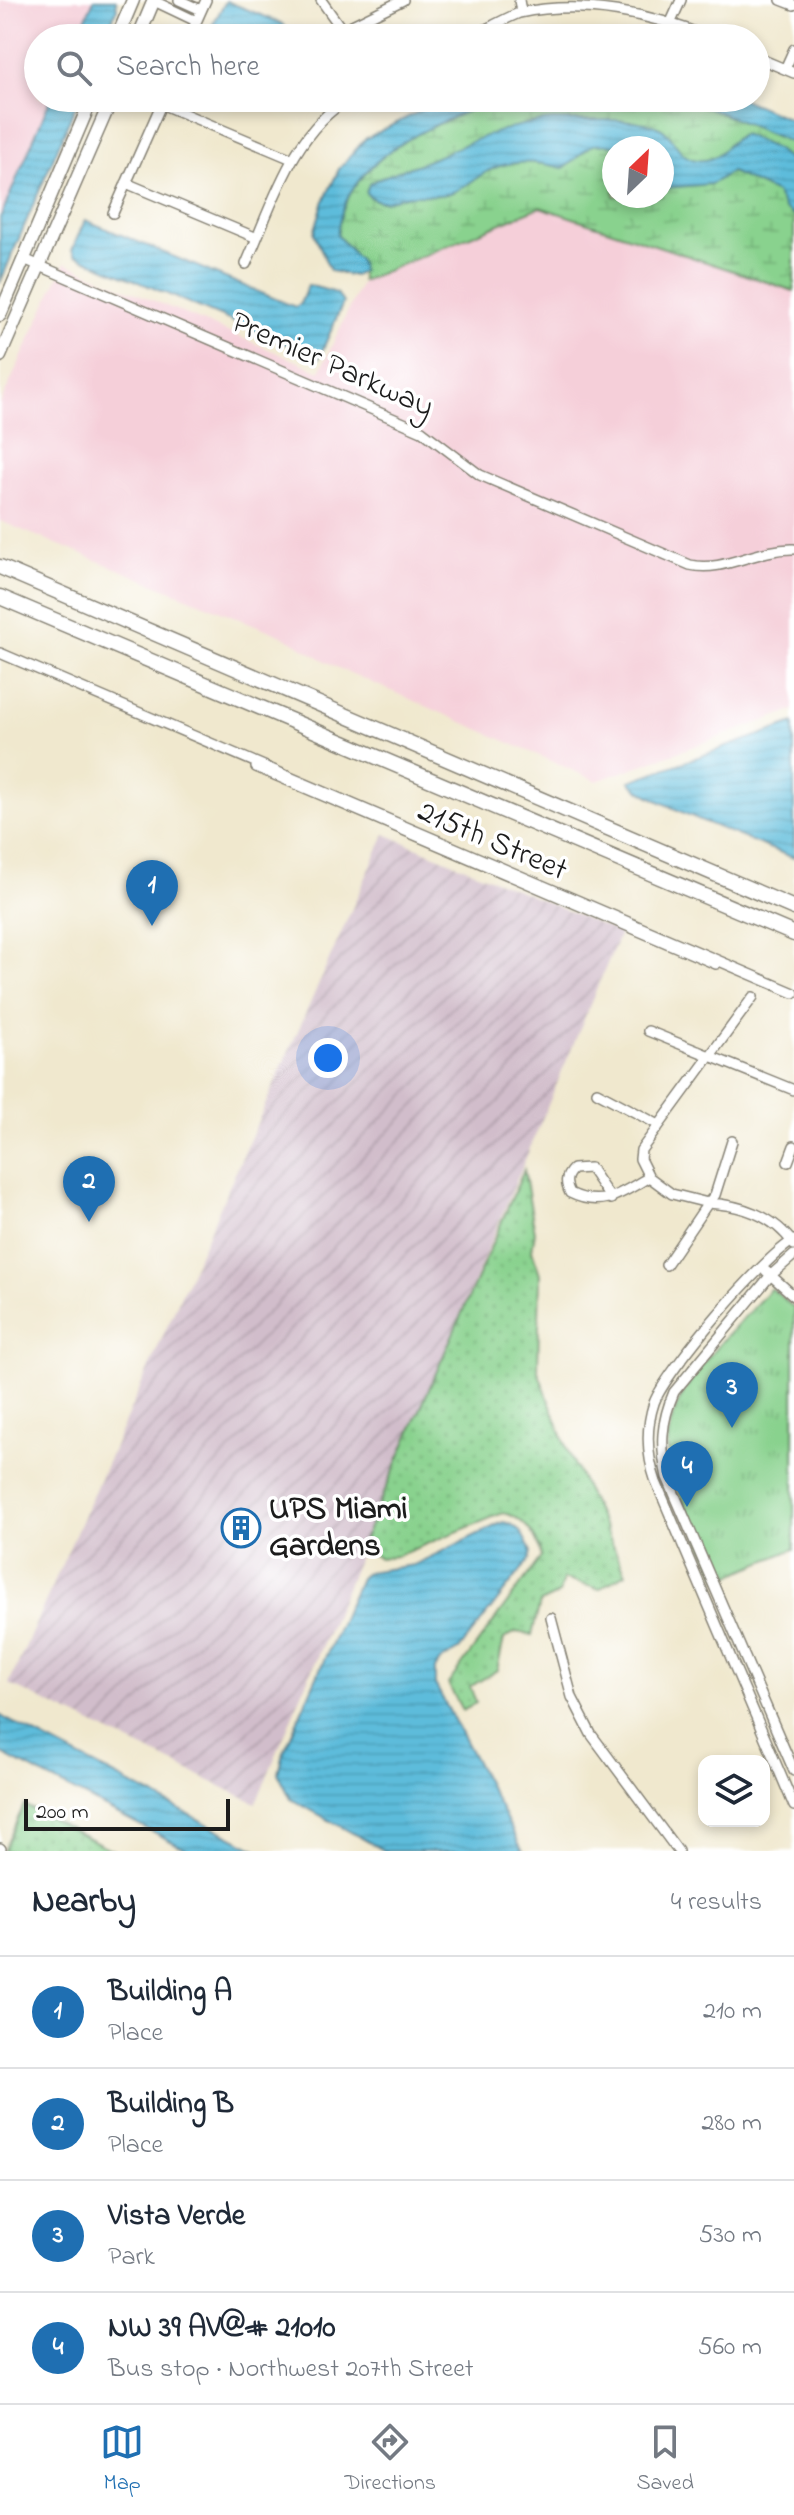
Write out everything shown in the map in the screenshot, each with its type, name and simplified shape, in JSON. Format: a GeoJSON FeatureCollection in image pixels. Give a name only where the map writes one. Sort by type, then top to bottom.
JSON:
{"type":"FeatureCollection","features":[{"type":"Feature","properties":{"kind":"highway"},"geometry":{"type":"LineString","coordinates":[[0,567],[794,908]]}},
{"type":"Feature","properties":{"kind":"highway"},"geometry":{"type":"LineString","coordinates":[[0,597],[794,934]]}},
{"type":"Feature","properties":{"kind":"main road"},"geometry":{"type":"LineString","coordinates":[[123,24],[133,0]]}},
{"type":"Feature","properties":{"kind":"main road"},"geometry":{"type":"LineString","coordinates":[[144,24],[153,0]]}},
{"type":"Feature","properties":{"kind":"main road"},"geometry":{"type":"LineString","coordinates":[[0,315],[86,112]]}},
{"type":"Feature","properties":{"kind":"main road"},"geometry":{"type":"LineString","coordinates":[[0,356],[106,112]]}},
{"type":"Feature","properties":{"kind":"street"},"geometry":{"type":"LineString","coordinates":[[153,0],[196,21]]}},
{"type":"Feature","properties":{"kind":"street"},"geometry":{"type":"LineString","coordinates":[[179,0],[204,5],[195,24]]}},
{"type":"Feature","properties":{"kind":"street"},"geometry":{"type":"LineString","coordinates":[[321,0],[339,24]]}},
{"type":"Feature","properties":{"kind":"street"},"geometry":{"type":"LineString","coordinates":[[363,24],[403,0]]}},
{"type":"Feature","properties":{"kind":"street"},"geometry":{"type":"LineString","coordinates":[[519,0],[521,12]]}},
{"type":"Feature","properties":{"kind":"street"},"geometry":{"type":"LineString","coordinates":[[671,22],[681,0]]}},
{"type":"Feature","properties":{"kind":"street"},"geometry":{"type":"LineString","coordinates":[[781,0],[794,5]]}},
{"type":"Feature","properties":{"kind":"street"},"geometry":{"type":"LineString","coordinates":[[497,24],[521,12],[576,1],[650,13],[676,24]]}},
{"type":"Feature","properties":{"kind":"street"},"geometry":{"type":"LineString","coordinates":[[770,63],[790,71],[794,49]]}},
{"type":"Feature","properties":{"kind":"street"},"geometry":{"type":"LineString","coordinates":[[113,213],[158,112]]}},
{"type":"Feature","properties":{"kind":"street"},"geometry":{"type":"LineString","coordinates":[[187,112],[292,159]]}},
{"type":"Feature","properties":{"kind":"street"},"geometry":{"type":"LineString","coordinates":[[246,264],[292,159],[327,112]]}},
{"type":"Feature","properties":{"kind":"street"},"geometry":{"type":"LineString","coordinates":[[126,183],[257,238]]}},
{"type":"Feature","properties":{"kind":"street","name":"Premier Parkway"},"geometry":{"type":"LineString","coordinates":[[24,259],[422,431],[480,475],[690,565],[716,567],[758,552],[794,549]]}},
{"type":"Feature","properties":{"kind":"street","name":"215th Street"},"geometry":{"type":"LineString","coordinates":[[0,653],[173,727],[794,993],[680,950],[524,884],[305,790],[173,727]]}},
{"type":"Feature","properties":{"kind":"street"},"geometry":{"type":"LineString","coordinates":[[753,997],[711,1057],[657,1124],[641,1150],[640,1159],[649,1177],[672,1194],[708,1203],[739,1205],[785,1231],[793,1242],[761,1266],[661,1388],[648,1427],[649,1462],[794,1806]]}},
{"type":"Feature","properties":{"kind":"street"},"geometry":{"type":"LineString","coordinates":[[648,1031],[794,1090]]}},
{"type":"Feature","properties":{"kind":"street"},"geometry":{"type":"LineString","coordinates":[[597,1092],[657,1124]]}},
{"type":"Feature","properties":{"kind":"street"},"geometry":{"type":"LineString","coordinates":[[666,1265],[715,1195],[732,1141]]}},
{"type":"Feature","properties":{"kind":"street"},"geometry":{"type":"LineString","coordinates":[[788,1162],[794,1146]]}},
{"type":"Feature","properties":{"kind":"street"},"geometry":{"type":"LineString","coordinates":[[611,1199],[590,1168],[573,1169],[567,1175],[566,1184],[570,1193],[599,1202],[611,1199],[649,1177]]}},
{"type":"Feature","properties":{"kind":"street"},"geometry":{"type":"LineString","coordinates":[[794,1255],[770,1276],[674,1392],[666,1410],[661,1442],[667,1477],[794,1771]]}},
{"type":"Feature","properties":{"kind":"street"},"geometry":{"type":"LineString","coordinates":[[761,1266],[794,1296]]}},
{"type":"Feature","properties":{"kind":"street"},"geometry":{"type":"LineString","coordinates":[[551,1618],[572,1697],[591,1734],[678,1851]]}},
{"type":"Feature","properties":{"kind":"shaded area"},"geometry":{"type":"Polygon","coordinates":[[[0,0],[94,0],[83,24],[24,24],[24,112],[45,112],[0,218],[0,0]]]}},
{"type":"Feature","properties":{"kind":"shaded area"},"geometry":{"type":"Polygon","coordinates":[[[540,207],[794,291],[794,710],[597,781],[334,666],[285,637],[0,521],[0,404],[65,263],[320,371],[362,281],[540,207]]]}},
{"type":"Feature","properties":{"kind":"shaded area"},"geometry":{"type":"Polygon","coordinates":[[[385,834],[620,933],[256,1803],[9,1684],[385,834]]]}},
{"type":"Feature","properties":{"kind":"green space"},"geometry":{"type":"Polygon","coordinates":[[[466,112],[718,112],[794,144],[794,291],[540,207],[362,281],[359,260],[337,235],[344,207],[357,183],[375,163],[396,147],[466,112]]]}},
{"type":"Feature","properties":{"kind":"green space"},"geometry":{"type":"Polygon","coordinates":[[[524,1170],[535,1232],[532,1250],[540,1274],[538,1371],[567,1449],[626,1573],[599,1589],[563,1579],[559,1594],[540,1603],[532,1635],[516,1632],[504,1639],[497,1670],[470,1687],[476,1703],[462,1710],[448,1684],[541,1557],[533,1535],[523,1523],[503,1513],[397,1556],[379,1558],[360,1548],[524,1170]]]}},
{"type":"Feature","properties":{"kind":"green space"},"geometry":{"type":"Polygon","coordinates":[[[771,1288],[794,1308],[794,1549],[719,1580],[676,1484],[668,1455],[669,1431],[676,1408],[703,1364],[771,1288]]]}},
{"type":"Feature","properties":{"kind":"green space"},"geometry":{"type":"Polygon","coordinates":[[[24,1805],[114,1851],[3,1851],[24,1805]]]}},
{"type":"Feature","properties":{"kind":"water"},"geometry":{"type":"Polygon","coordinates":[[[94,0],[116,0],[117,9],[110,24],[83,24],[94,0]]]}},
{"type":"Feature","properties":{"kind":"water"},"geometry":{"type":"Polygon","coordinates":[[[226,1],[282,24],[213,24],[226,1]]]}},
{"type":"Feature","properties":{"kind":"water"},"geometry":{"type":"Polygon","coordinates":[[[770,111],[794,121],[794,144],[718,112],[770,111]]]}},
{"type":"Feature","properties":{"kind":"water"},"geometry":{"type":"Polygon","coordinates":[[[45,112],[73,112],[0,283],[0,218],[45,112]]]}},
{"type":"Feature","properties":{"kind":"water"},"geometry":{"type":"Polygon","coordinates":[[[418,112],[466,112],[396,147],[375,163],[357,183],[344,207],[337,235],[359,260],[362,271],[354,276],[330,271],[314,233],[323,203],[339,169],[365,139],[418,112]]]}},
{"type":"Feature","properties":{"kind":"water"},"geometry":{"type":"Polygon","coordinates":[[[624,120],[650,124],[670,136],[602,136],[602,145],[593,145],[563,168],[532,163],[500,166],[444,194],[412,195],[380,201],[366,193],[369,184],[393,173],[478,139],[538,122],[624,120]]]}},
{"type":"Feature","properties":{"kind":"water"},"geometry":{"type":"Polygon","coordinates":[[[743,134],[776,149],[794,164],[794,216],[784,208],[776,193],[731,172],[711,184],[674,187],[674,142],[690,158],[705,160],[717,155],[743,134]]]}},
{"type":"Feature","properties":{"kind":"water"},"geometry":{"type":"Polygon","coordinates":[[[85,220],[295,307],[300,304],[308,285],[337,293],[343,303],[319,358],[75,255],[72,250],[85,220]]]}},
{"type":"Feature","properties":{"kind":"water"},"geometry":{"type":"Polygon","coordinates":[[[794,723],[794,858],[655,799],[630,781],[794,723]]]}},
{"type":"Feature","properties":{"kind":"water"},"geometry":{"type":"Polygon","coordinates":[[[503,1522],[521,1532],[531,1552],[529,1560],[459,1650],[440,1661],[435,1669],[435,1684],[523,1851],[385,1851],[291,1799],[278,1773],[282,1756],[360,1578],[367,1572],[414,1565],[503,1522]]]}},
{"type":"Feature","properties":{"kind":"water"},"geometry":{"type":"Polygon","coordinates":[[[0,1715],[259,1851],[190,1851],[0,1753],[0,1715]]]}},
{"type":"Feature","properties":{"kind":"place","name":"Building A"},"geometry":{"type":"Point","coordinates":[152,926]}},
{"type":"Feature","properties":{"kind":"place","name":"Building B"},"geometry":{"type":"Point","coordinates":[89,1222]}},
{"type":"Feature","properties":{"kind":"place","name":"Vista Verde"},"geometry":{"type":"Point","coordinates":[732,1428]}},
{"type":"Feature","properties":{"kind":"place","name":"NW 39 AV@# 21010"},"geometry":{"type":"Point","coordinates":[687,1507]}},
{"type":"Feature","properties":{"kind":"place","name":"UPS Miami Gardens"},"geometry":{"type":"Point","coordinates":[241,1528]}}]}
